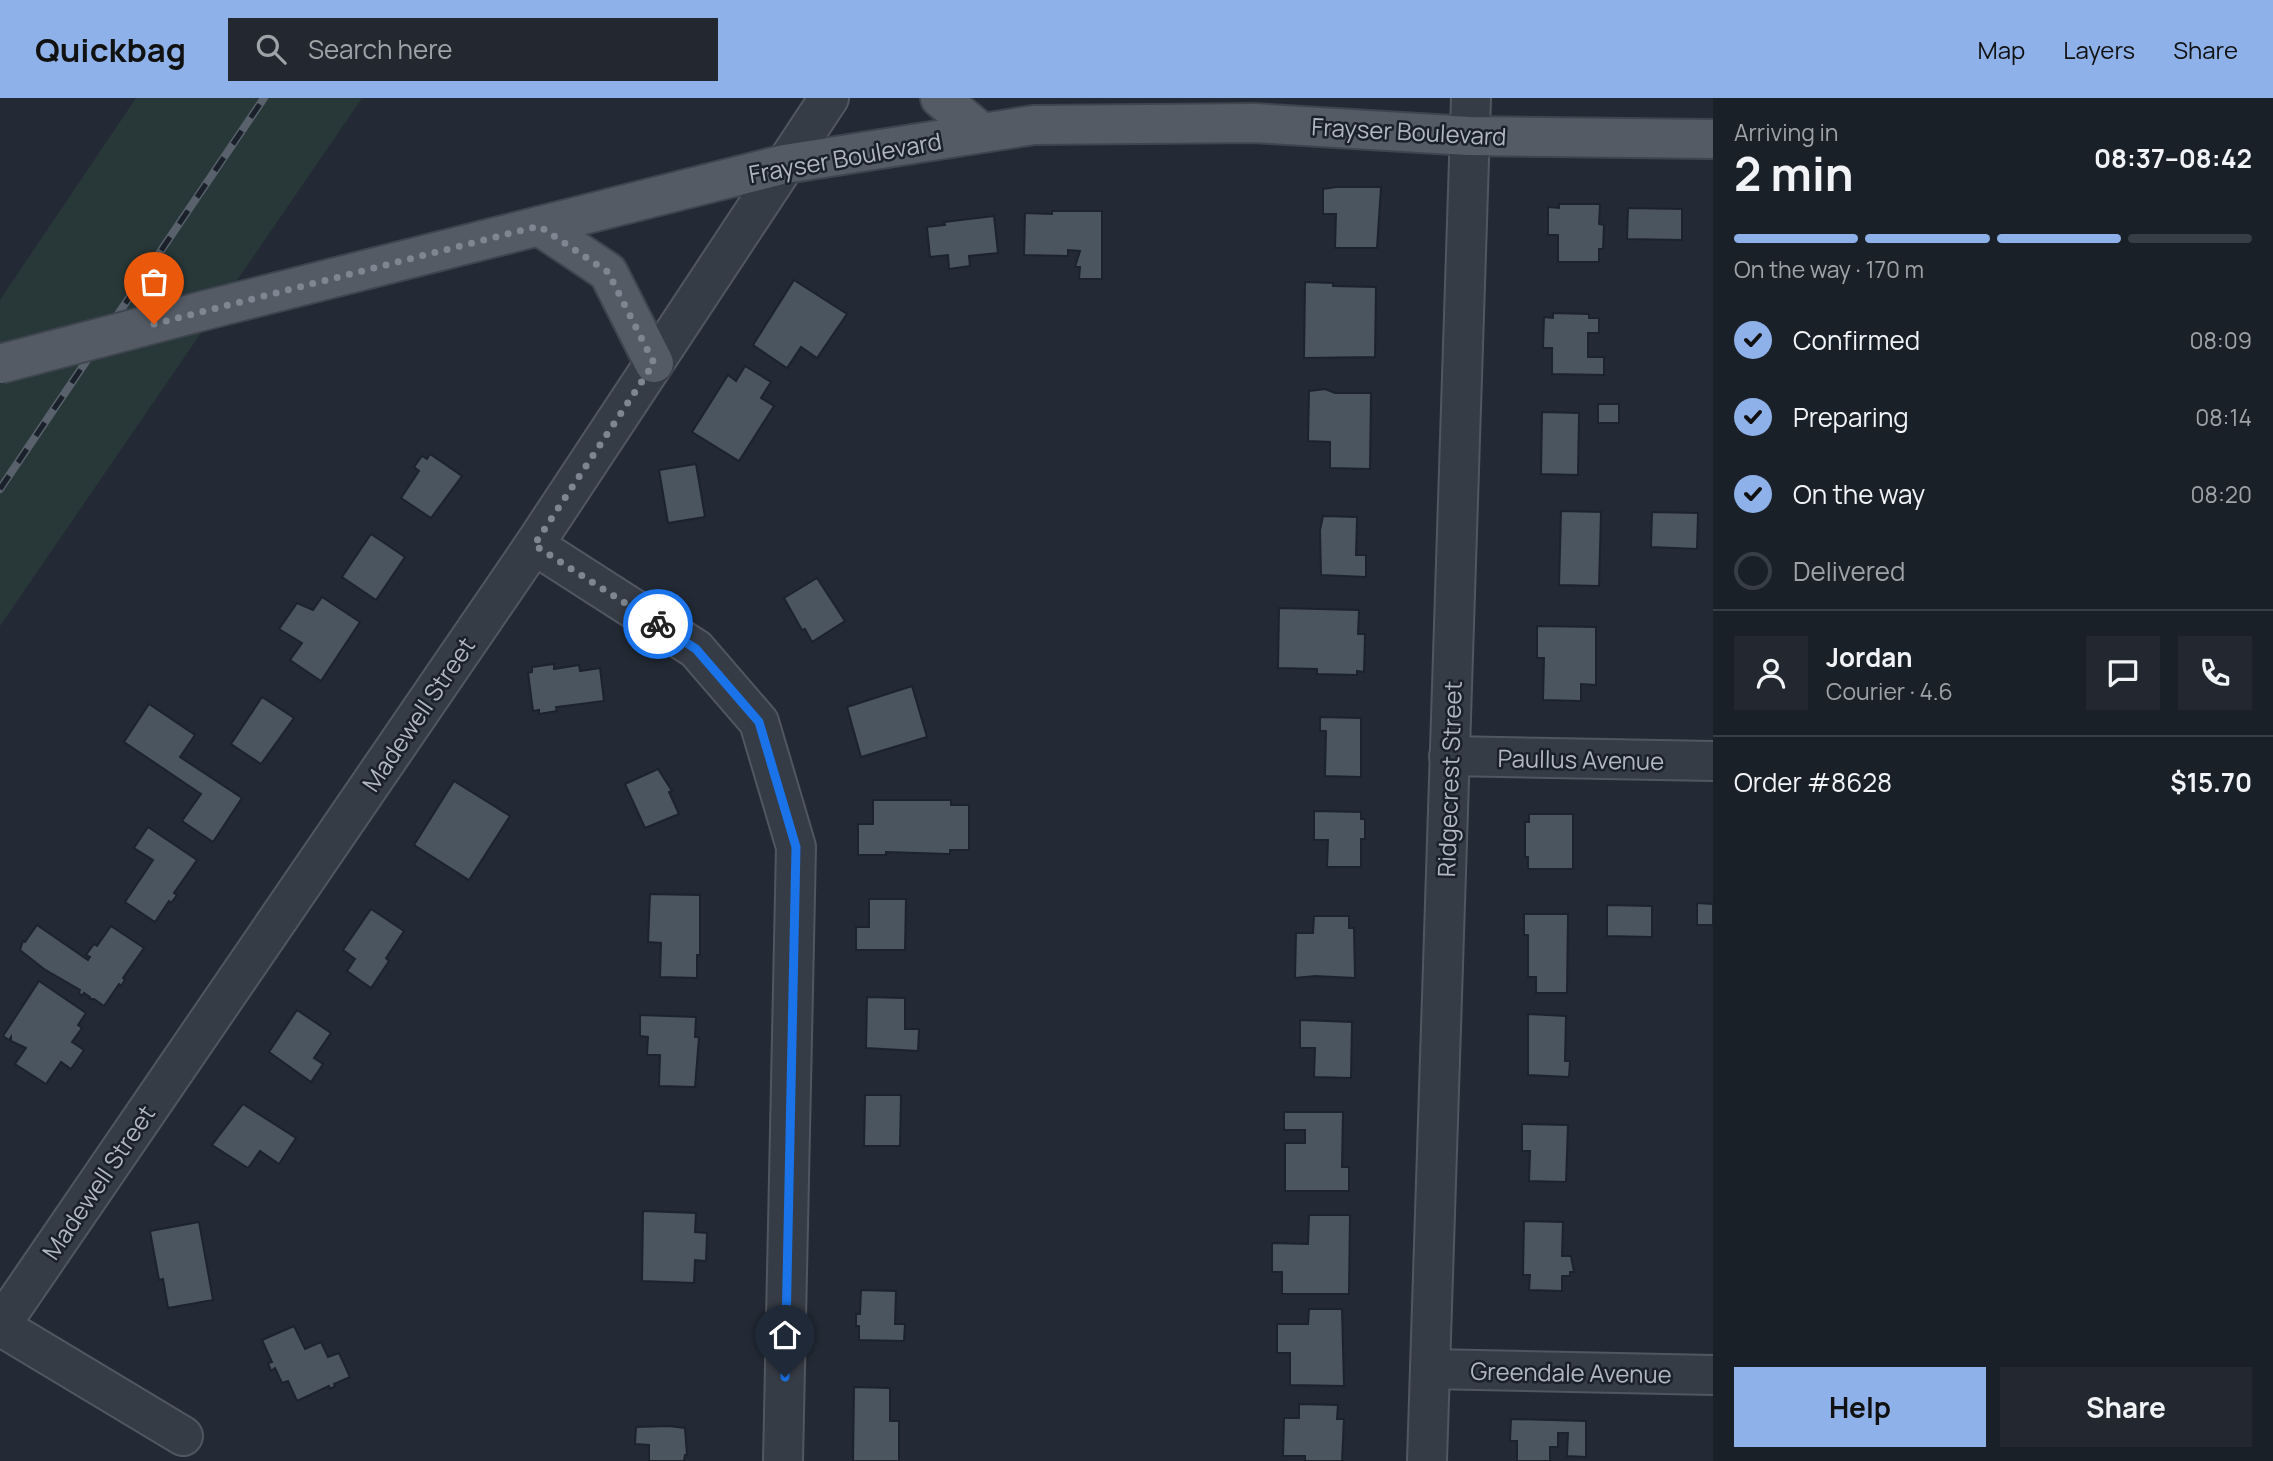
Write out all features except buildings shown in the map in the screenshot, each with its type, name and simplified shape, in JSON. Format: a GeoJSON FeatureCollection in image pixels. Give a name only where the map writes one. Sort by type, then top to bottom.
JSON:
{"type":"FeatureCollection","features":[{"type":"Feature","properties":{"kind":"main road"},"geometry":{"type":"LineString","coordinates":[[940,98],[982,133]]}},
{"type":"Feature","properties":{"kind":"main road","name":"Frayser Boulevard"},"geometry":{"type":"LineString","coordinates":[[0,364],[785,164],[1034,125],[1254,123],[1469,135],[1713,139]]}},
{"type":"Feature","properties":{"kind":"main road"},"geometry":{"type":"LineString","coordinates":[[539,226],[608,272],[654,363]]}},
{"type":"Feature","properties":{"kind":"street","name":"Madewell Street"},"geometry":{"type":"LineString","coordinates":[[0,1326],[534,545],[830,98]]}},
{"type":"Feature","properties":{"kind":"street","name":"Ridgecrest Street"},"geometry":{"type":"LineString","coordinates":[[1427,1461],[1471,98]]}},
{"type":"Feature","properties":{"kind":"street"},"geometry":{"type":"LineString","coordinates":[[534,545],[696,649],[759,722],[796,847],[783,1461]]}},
{"type":"Feature","properties":{"kind":"street","name":"Paullus Avenue"},"geometry":{"type":"LineString","coordinates":[[1449,756],[1713,761]]}},
{"type":"Feature","properties":{"kind":"street"},"geometry":{"type":"LineString","coordinates":[[0,1326],[183,1436]]}},
{"type":"Feature","properties":{"kind":"street","name":"Greendale Avenue"},"geometry":{"type":"LineString","coordinates":[[1430,1369],[1713,1375]]}},
{"type":"Feature","properties":{"kind":"shaded area"},"geometry":{"type":"Polygon","coordinates":[[[136,98],[362,98],[0,626],[0,300],[136,98]]]}},
{"type":"Feature","properties":{"kind":"railway"},"geometry":{"type":"LineString","coordinates":[[0,489],[264,98]]}},
{"type":"Feature","properties":{"kind":"way so far"},"geometry":{"type":"LineString","coordinates":[[154,324],[539,226],[608,272],[654,363],[534,545],[658,624]]}},
{"type":"Feature","properties":{"kind":"route"},"geometry":{"type":"LineString","coordinates":[[658,624],[696,649],[759,722],[796,847],[785,1377]]}}]}
